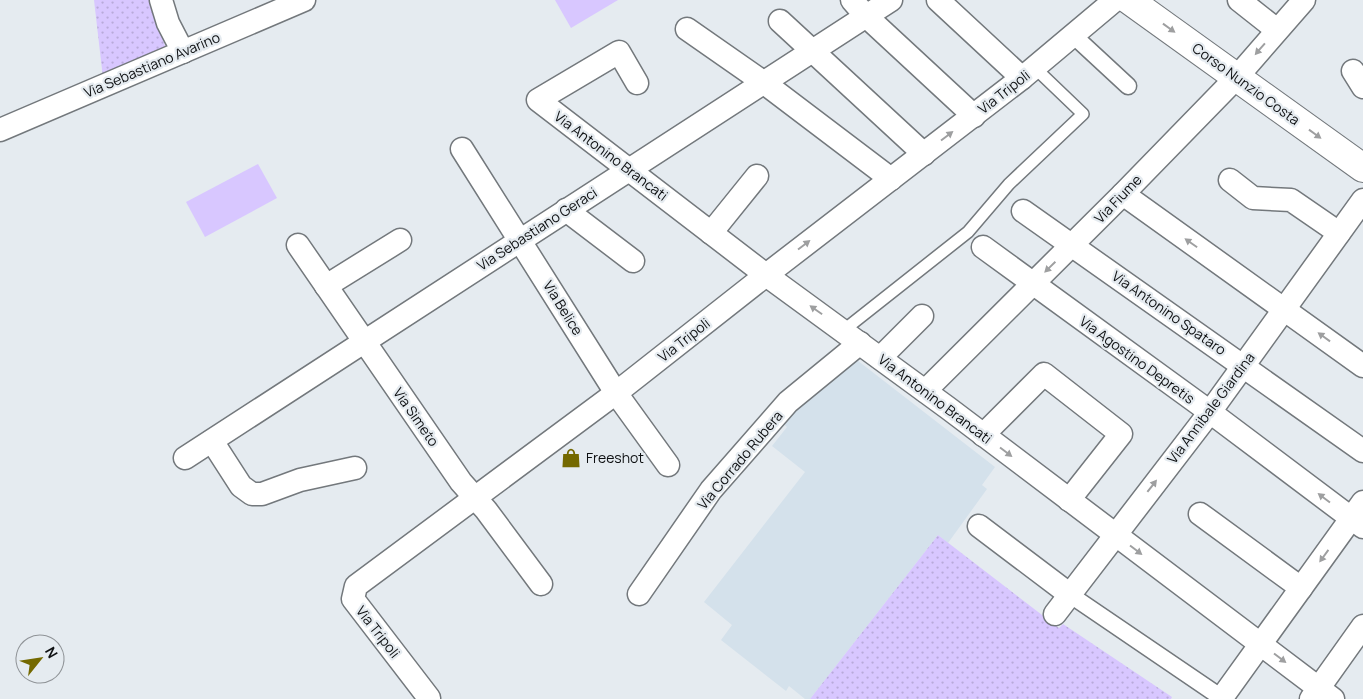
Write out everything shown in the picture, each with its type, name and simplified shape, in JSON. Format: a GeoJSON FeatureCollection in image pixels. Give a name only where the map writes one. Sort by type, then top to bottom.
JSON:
{"type":"FeatureCollection","features":[{"type":"Feature","properties":{"kind":"street"},"geometry":{"type":"LineString","coordinates":[[161,0],[168,23],[183,52]]}},
{"type":"Feature","properties":{"kind":"street","name":"Via Sebastiano Avarino"},"geometry":{"type":"LineString","coordinates":[[0,130],[183,52],[260,9],[304,0]]}},
{"type":"Feature","properties":{"kind":"street","name":"Via Sebastiano Geraci"},"geometry":{"type":"LineString","coordinates":[[184,458],[814,49],[859,8],[890,0]]}},
{"type":"Feature","properties":{"kind":"street"},"geometry":{"type":"LineString","coordinates":[[938,0],[1028,73]]}},
{"type":"Feature","properties":{"kind":"street","name":"Via Tripoli"},"geometry":{"type":"LineString","coordinates":[[429,698],[353,599],[356,586],[616,393],[766,275],[974,116],[1074,36],[1115,0]]}},
{"type":"Feature","properties":{"kind":"street","name":"Corso Nunzio Costa"},"geometry":{"type":"LineString","coordinates":[[1129,0],[1363,168]]}},
{"type":"Feature","properties":{"kind":"street"},"geometry":{"type":"LineString","coordinates":[[1239,0],[1277,30]]}},
{"type":"Feature","properties":{"kind":"street","name":"Via Fiume"},"geometry":{"type":"LineString","coordinates":[[925,391],[1072,246],[1237,77],[1304,0]]}},
{"type":"Feature","properties":{"kind":"street"},"geometry":{"type":"LineString","coordinates":[[859,8],[974,116]]}},
{"type":"Feature","properties":{"kind":"street"},"geometry":{"type":"LineString","coordinates":[[780,21],[814,49],[924,154]]}},
{"type":"Feature","properties":{"kind":"street"},"geometry":{"type":"LineString","coordinates":[[687,29],[763,82],[891,179]]}},
{"type":"Feature","properties":{"kind":"street"},"geometry":{"type":"LineString","coordinates":[[1074,36],[1128,86]]}},
{"type":"Feature","properties":{"kind":"street","name":"Via Antonino Brancati"},"geometry":{"type":"LineString","coordinates":[[637,83],[619,52],[538,100],[766,275],[983,434],[1261,644],[1321,695]]}},
{"type":"Feature","properties":{"kind":"street","name":"Via Belice"},"geometry":{"type":"LineString","coordinates":[[462,149],[616,393],[668,464]]}},
{"type":"Feature","properties":{"kind":"street"},"geometry":{"type":"LineString","coordinates":[[711,233],[757,176]]}},
{"type":"Feature","properties":{"kind":"street"},"geometry":{"type":"LineString","coordinates":[[1230,180],[1253,198],[1291,200],[1339,234]]}},
{"type":"Feature","properties":{"kind":"street"},"geometry":{"type":"LineString","coordinates":[[1123,194],[1363,366]]}},
{"type":"Feature","properties":{"kind":"street","name":"Via Annibale Giardina"},"geometry":{"type":"LineString","coordinates":[[1055,614],[1210,412],[1363,200]]}},
{"type":"Feature","properties":{"kind":"street"},"geometry":{"type":"LineString","coordinates":[[566,210],[633,261]]}},
{"type":"Feature","properties":{"kind":"street","name":"Via Antonino Spataro"},"geometry":{"type":"LineString","coordinates":[[1023,210],[1363,451]]}},
{"type":"Feature","properties":{"kind":"street"},"geometry":{"type":"LineString","coordinates":[[326,286],[400,240]]}},
{"type":"Feature","properties":{"kind":"street","name":"Via Simeto"},"geometry":{"type":"LineString","coordinates":[[298,245],[461,482],[541,584]]}},
{"type":"Feature","properties":{"kind":"street","name":"Via Agostino Depretis"},"geometry":{"type":"LineString","coordinates":[[983,247],[1210,412],[1359,516]]}},
{"type":"Feature","properties":{"kind":"street"},"geometry":{"type":"LineString","coordinates":[[880,358],[922,316]]}},
{"type":"Feature","properties":{"kind":"street","name":"Via Corrado Rubera"},"geometry":{"type":"LineString","coordinates":[[639,594],[711,490],[788,402],[852,337]]}},
{"type":"Feature","properties":{"kind":"street"},"geometry":{"type":"LineString","coordinates":[[983,434],[1044,374],[1121,434],[1069,500]]}},
{"type":"Feature","properties":{"kind":"street"},"geometry":{"type":"LineString","coordinates":[[212,441],[241,486],[252,494],[262,494],[300,480],[355,468]]}},
{"type":"Feature","properties":{"kind":"street"},"geometry":{"type":"LineString","coordinates":[[1200,514],[1301,588]]}},
{"type":"Feature","properties":{"kind":"street"},"geometry":{"type":"LineString","coordinates":[[979,526],[1069,594],[1221,699],[1301,588],[1359,516]]}},
{"type":"Feature","properties":{"kind":"street"},"geometry":{"type":"LineString","coordinates":[[1321,695],[1361,633]]}},
{"type":"Feature","properties":{"kind":"lane"},"geometry":{"type":"LineString","coordinates":[[852,337],[968,232],[1009,184],[1082,114],[1028,73]]}},
{"type":"Feature","properties":{"kind":"shaded area"},"geometry":{"type":"Polygon","coordinates":[[[94,0],[150,0],[167,52],[103,78],[94,0]]]}},
{"type":"Feature","properties":{"kind":"shaded area"},"geometry":{"type":"Polygon","coordinates":[[[555,0],[618,0],[571,28],[555,0]]]}},
{"type":"Feature","properties":{"kind":"shaded area"},"geometry":{"type":"Polygon","coordinates":[[[258,164],[277,198],[205,237],[186,202],[258,164]]]}},
{"type":"Feature","properties":{"kind":"shaded area"},"geometry":{"type":"Polygon","coordinates":[[[853,357],[995,467],[982,485],[987,489],[948,543],[938,535],[810,699],[805,699],[789,686],[786,691],[721,640],[732,625],[704,602],[805,472],[772,446],[787,427],[780,421],[853,357]]]}},
{"type":"Feature","properties":{"kind":"shaded area"},"geometry":{"type":"Polygon","coordinates":[[[938,535],[1059,628],[1063,624],[1172,697],[1171,699],[810,699],[938,535]]]}},
{"type":"Feature","properties":{"kind":"place","name":"Freeshot"},"geometry":{"type":"Point","coordinates":[571,458]}}]}
